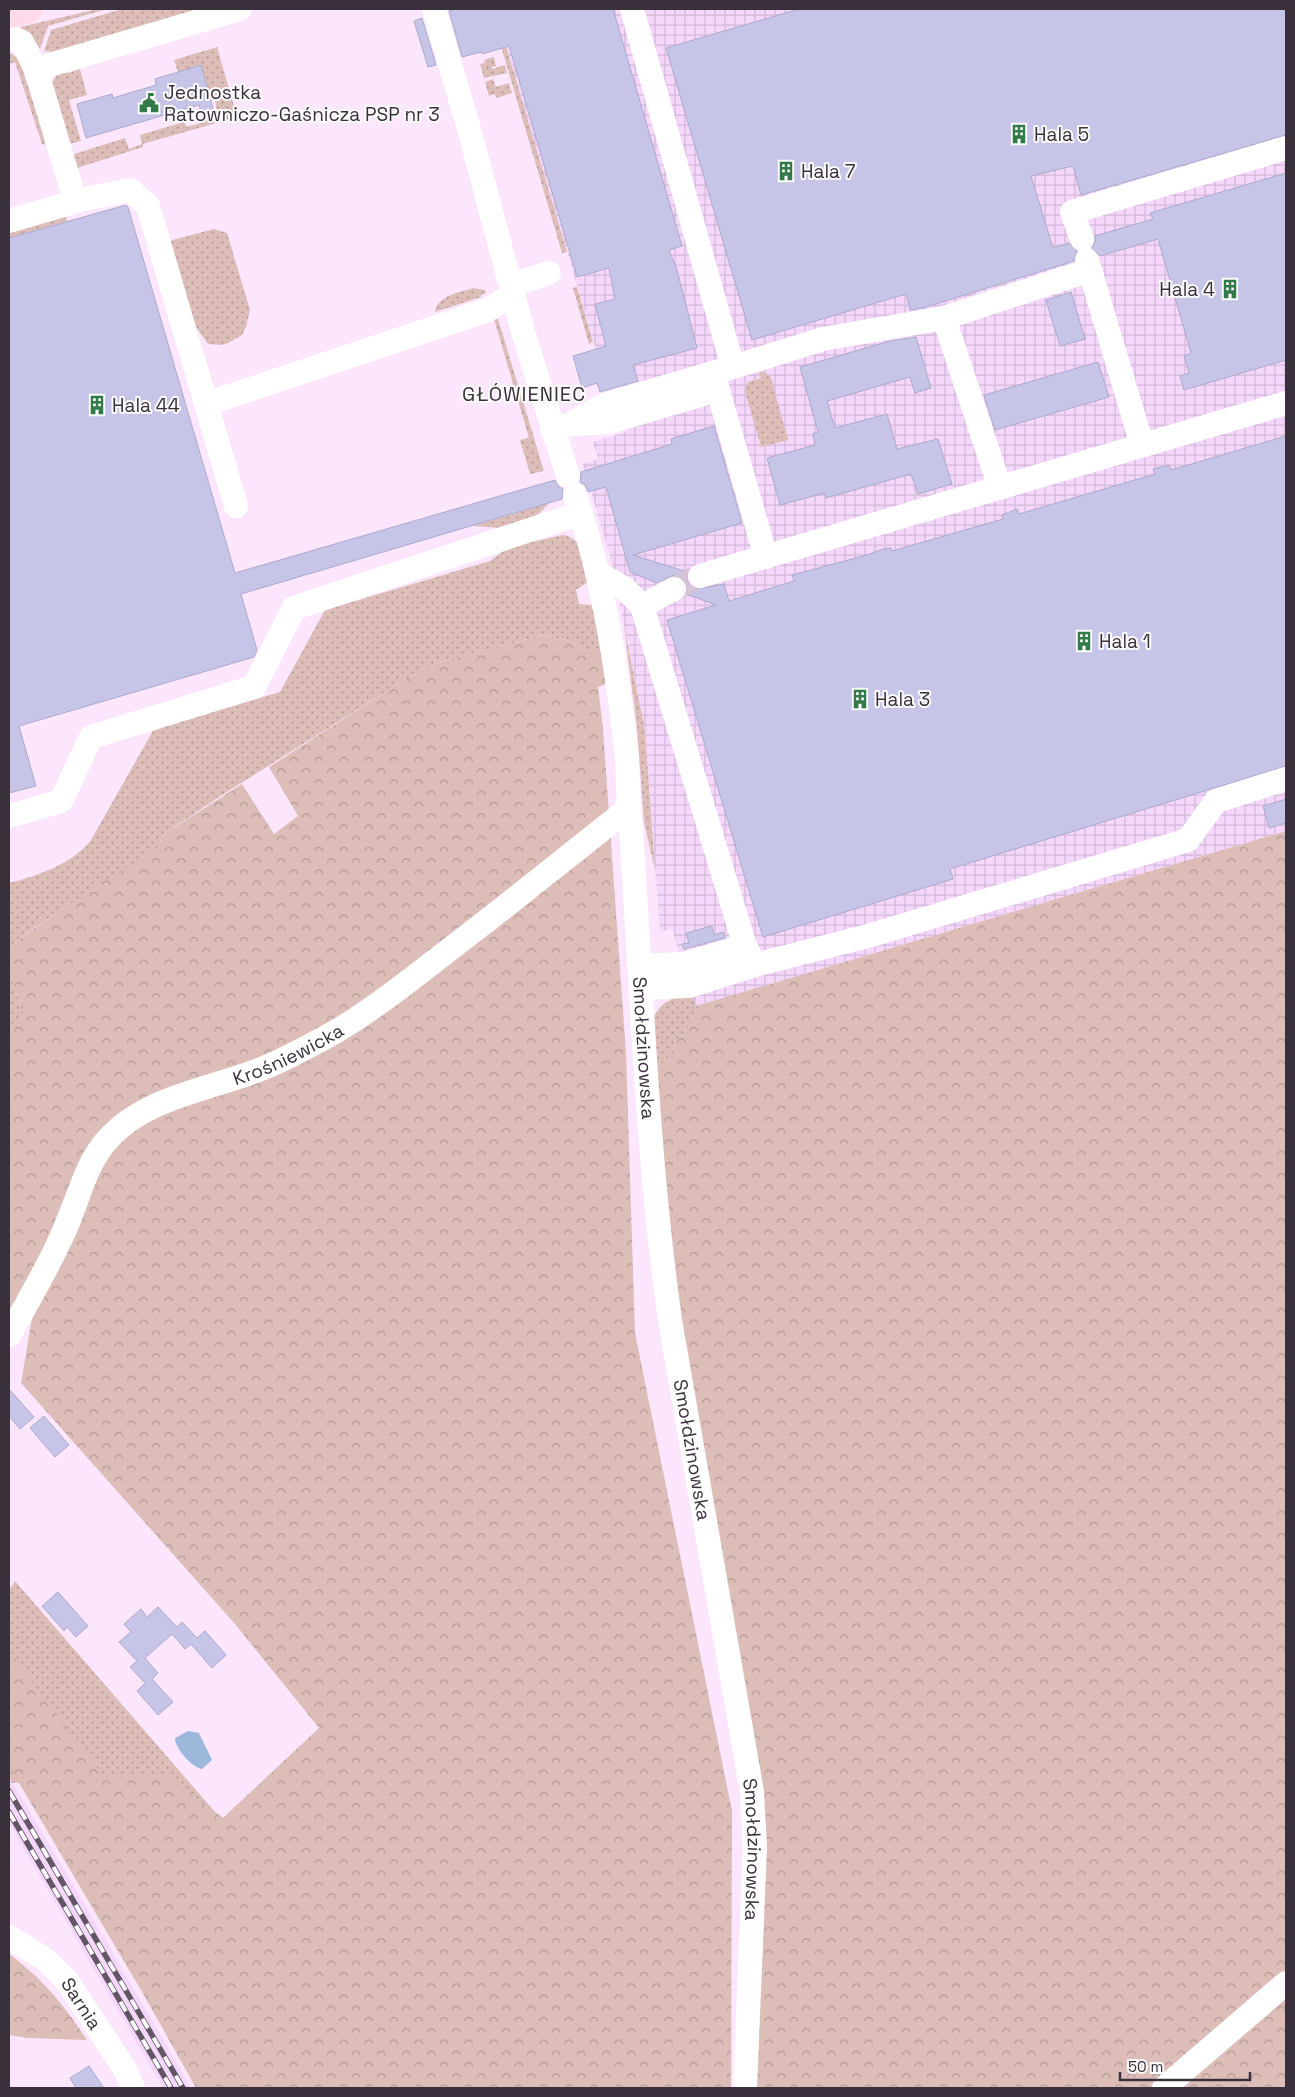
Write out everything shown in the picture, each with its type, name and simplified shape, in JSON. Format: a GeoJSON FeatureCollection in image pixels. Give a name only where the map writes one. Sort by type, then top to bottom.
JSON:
{"type":"FeatureCollection","features":[{"type":"Feature","properties":{"kind":"main road"},"geometry":{"type":"LineString","coordinates":[[9,14],[28,9]]}},
{"type":"Feature","properties":{"kind":"street"},"geometry":{"type":"LineString","coordinates":[[36,69],[240,9]]}},
{"type":"Feature","properties":{"kind":"street","name":"Smołdzinowska"},"geometry":{"type":"LineString","coordinates":[[434,9],[512,289],[561,427],[575,495],[597,573],[610,635],[619,695],[626,752],[628,809],[631,829],[651,1147],[662,1268],[671,1330],[752,1792],[755,1847],[744,2088]]}},
{"type":"Feature","properties":{"kind":"street"},"geometry":{"type":"LineString","coordinates":[[632,9],[766,557]]}},
{"type":"Feature","properties":{"kind":"street"},"geometry":{"type":"LineString","coordinates":[[9,36],[22,42],[36,69],[70,184]]}},
{"type":"Feature","properties":{"kind":"street"},"geometry":{"type":"LineString","coordinates":[[1142,445],[1072,212],[1286,148]]}},
{"type":"Feature","properties":{"kind":"street"},"geometry":{"type":"LineString","coordinates":[[9,221],[84,199],[130,190],[148,206],[236,506]]}},
{"type":"Feature","properties":{"kind":"street"},"geometry":{"type":"LineString","coordinates":[[561,427],[610,422],[823,338],[944,318],[1086,256]]}},
{"type":"Feature","properties":{"kind":"street"},"geometry":{"type":"LineString","coordinates":[[206,404],[488,310],[512,289],[549,273]]}},
{"type":"Feature","properties":{"kind":"street"},"geometry":{"type":"LineString","coordinates":[[944,318],[1000,488]]}},
{"type":"Feature","properties":{"kind":"street"},"geometry":{"type":"LineString","coordinates":[[700,576],[1286,403]]}},
{"type":"Feature","properties":{"kind":"street"},"geometry":{"type":"LineString","coordinates":[[9,816],[61,801],[91,737],[254,687],[294,608],[575,495]]}},
{"type":"Feature","properties":{"kind":"street"},"geometry":{"type":"LineString","coordinates":[[597,573],[624,588],[642,606],[750,955]]}},
{"type":"Feature","properties":{"kind":"street"},"geometry":{"type":"LineString","coordinates":[[642,606],[674,589]]}},
{"type":"Feature","properties":{"kind":"street"},"geometry":{"type":"LineString","coordinates":[[641,977],[683,964],[868,936],[1188,840],[1216,801],[1286,779]]}},
{"type":"Feature","properties":{"kind":"street","name":"Krośniewicka"},"geometry":{"type":"LineString","coordinates":[[9,1334],[42,1276],[64,1232],[97,1152],[121,1127],[144,1111],[257,1071],[314,1044],[338,1030],[373,1008],[628,809]]}},
{"type":"Feature","properties":{"kind":"street","name":"Sarnia"},"geometry":{"type":"LineString","coordinates":[[9,1937],[46,1960],[67,1981],[126,2071],[133,2088]]}},
{"type":"Feature","properties":{"kind":"street"},"geometry":{"type":"LineString","coordinates":[[1164,2088],[1286,1983]]}},
{"type":"Feature","properties":{"kind":"shaded area"},"geometry":{"type":"Polygon","coordinates":[[[495,9],[1286,9],[1286,831],[696,1006],[672,929],[660,932],[645,730],[611,560],[583,464],[598,459],[593,442],[626,432],[625,428],[649,420],[638,382],[620,387],[617,377],[582,388],[573,356],[596,349],[495,9]]]}},
{"type":"Feature","properties":{"kind":"shaded area"},"geometry":{"type":"Polygon","coordinates":[[[9,1777],[191,2088],[163,2088],[9,1823],[9,1777]]]}},
{"type":"Feature","properties":{"kind":"green space"},"geometry":{"type":"Polygon","coordinates":[[[98,9],[107,9],[48,26],[40,49],[30,35],[20,27],[98,9]]]}},
{"type":"Feature","properties":{"kind":"green space"},"geometry":{"type":"Polygon","coordinates":[[[122,9],[214,9],[62,53],[44,51],[51,30],[122,9]]]}},
{"type":"Feature","properties":{"kind":"green space"},"geometry":{"type":"Polygon","coordinates":[[[490,9],[495,9],[567,252],[562,253],[490,9]]]}},
{"type":"Feature","properties":{"kind":"green space"},"geometry":{"type":"Polygon","coordinates":[[[217,47],[237,117],[143,144],[143,147],[77,168],[71,155],[125,138],[129,149],[142,144],[140,135],[184,122],[187,127],[204,122],[202,115],[217,111],[215,100],[211,101],[201,66],[178,72],[174,60],[217,47]]]}},
{"type":"Feature","properties":{"kind":"green space"},"geometry":{"type":"Polygon","coordinates":[[[9,52],[19,59],[47,145],[42,144],[15,62],[9,64],[9,52]]]}},
{"type":"Feature","properties":{"kind":"green space"},"geometry":{"type":"Polygon","coordinates":[[[494,57],[496,66],[492,67],[492,69],[505,65],[507,73],[484,78],[480,64],[485,63],[484,60],[494,57]]]}},
{"type":"Feature","properties":{"kind":"green space"},"geometry":{"type":"Polygon","coordinates":[[[66,67],[68,73],[80,69],[87,95],[69,100],[81,141],[68,144],[51,85],[57,74],[66,67]]]}},
{"type":"Feature","properties":{"kind":"green space"},"geometry":{"type":"Polygon","coordinates":[[[493,79],[496,87],[509,83],[512,93],[496,98],[495,94],[489,96],[485,82],[493,79]]]}},
{"type":"Feature","properties":{"kind":"green space"},"geometry":{"type":"Polygon","coordinates":[[[66,216],[67,221],[9,238],[9,233],[66,216]]]}},
{"type":"Feature","properties":{"kind":"green space"},"geometry":{"type":"Polygon","coordinates":[[[214,229],[227,233],[250,310],[242,335],[221,345],[208,344],[186,313],[165,242],[214,229]]]}},
{"type":"Feature","properties":{"kind":"green space"},"geometry":{"type":"Polygon","coordinates":[[[577,287],[593,342],[589,344],[573,288],[577,287]]]}},
{"type":"Feature","properties":{"kind":"green space"},"geometry":{"type":"Polygon","coordinates":[[[473,288],[485,290],[486,293],[481,295],[481,297],[435,312],[437,306],[445,298],[473,288]]]}},
{"type":"Feature","properties":{"kind":"green space"},"geometry":{"type":"Polygon","coordinates":[[[494,319],[498,319],[544,471],[530,474],[520,440],[529,438],[494,319]]]}},
{"type":"Feature","properties":{"kind":"green space"},"geometry":{"type":"Polygon","coordinates":[[[759,372],[766,373],[771,378],[788,440],[761,447],[745,391],[748,382],[761,378],[759,372]]]}},
{"type":"Feature","properties":{"kind":"green space"},"geometry":{"type":"Polygon","coordinates":[[[549,503],[538,515],[501,528],[473,526],[549,503]]]}},
{"type":"Feature","properties":{"kind":"green space"},"geometry":{"type":"Polygon","coordinates":[[[563,535],[570,537],[580,546],[588,582],[576,590],[579,604],[592,605],[595,608],[602,648],[589,651],[571,641],[543,635],[436,663],[398,684],[164,834],[159,847],[34,928],[16,941],[9,954],[9,883],[54,868],[83,849],[91,840],[154,729],[280,692],[325,610],[490,561],[509,547],[563,535]]]}},
{"type":"Feature","properties":{"kind":"green space"},"geometry":{"type":"Polygon","coordinates":[[[624,627],[645,730],[655,870],[644,822],[637,727],[624,627]]]}},
{"type":"Feature","properties":{"kind":"green space"},"geometry":{"type":"Polygon","coordinates":[[[543,635],[571,641],[589,651],[602,648],[608,683],[598,687],[603,729],[626,1053],[635,1333],[732,1811],[731,2088],[196,2088],[145,1997],[9,1766],[9,1651],[104,1777],[165,1774],[223,1818],[319,1728],[235,1624],[21,1383],[32,1318],[96,1138],[73,1176],[41,1255],[9,1317],[9,1024],[11,1026],[24,1015],[9,970],[9,954],[16,941],[98,885],[159,847],[164,834],[242,784],[274,834],[298,816],[269,767],[398,684],[436,663],[543,635]]]}},
{"type":"Feature","properties":{"kind":"green space"},"geometry":{"type":"Polygon","coordinates":[[[1286,831],[1286,2088],[753,2088],[763,1874],[670,1273],[655,1069],[669,1058],[676,1042],[692,1023],[696,1006],[1286,831]]]}},
{"type":"Feature","properties":{"kind":"green space"},"geometry":{"type":"Polygon","coordinates":[[[9,970],[24,1015],[11,1026],[9,1024],[9,970]]]}},
{"type":"Feature","properties":{"kind":"green space"},"geometry":{"type":"Polygon","coordinates":[[[692,992],[696,1006],[692,1023],[676,1042],[669,1058],[655,1069],[653,1019],[664,1004],[674,998],[692,992]]]}},
{"type":"Feature","properties":{"kind":"green space"},"geometry":{"type":"Polygon","coordinates":[[[15,1581],[222,1820],[104,1777],[12,1783],[9,1777],[9,1590],[15,1581]]]}},
{"type":"Feature","properties":{"kind":"green space"},"geometry":{"type":"Polygon","coordinates":[[[9,1954],[43,1983],[70,2015],[87,2040],[27,2038],[9,2035],[9,1954]]]}},
{"type":"Feature","properties":{"kind":"water"},"geometry":{"type":"Polygon","coordinates":[[[188,1731],[199,1733],[212,1760],[202,1769],[189,1761],[181,1752],[176,1742],[175,1738],[188,1731]]]}},
{"type":"Feature","properties":{"kind":"building"},"geometry":{"type":"Polygon","coordinates":[[[455,9],[613,9],[682,246],[669,250],[677,270],[697,348],[633,365],[638,381],[600,392],[597,383],[582,388],[573,356],[606,346],[595,304],[615,299],[609,268],[577,277],[509,46],[482,54],[481,52],[462,57],[449,11],[455,9]]]}},
{"type":"Feature","properties":{"kind":"building"},"geometry":{"type":"Polygon","coordinates":[[[799,9],[1286,9],[1286,135],[1081,195],[1073,166],[1031,176],[1053,248],[1069,243],[1077,251],[1074,261],[923,308],[910,310],[906,294],[752,340],[666,48],[799,9]]]}},
{"type":"Feature","properties":{"kind":"building"},"geometry":{"type":"Polygon","coordinates":[[[422,18],[436,65],[428,67],[414,21],[422,18]]]}},
{"type":"Feature","properties":{"kind":"building","name":"Jednostka Ratowniczo-Gaśnicza PSP nr 3"},"geometry":{"type":"Polygon","coordinates":[[[201,65],[214,112],[202,115],[199,105],[86,138],[77,104],[112,94],[113,98],[156,85],[155,79],[201,65]]]}},
{"type":"Feature","properties":{"kind":"building","name":"Hala 4"},"geometry":{"type":"Polygon","coordinates":[[[1286,173],[1286,360],[1184,390],[1180,376],[1189,373],[1184,356],[1191,353],[1158,239],[1100,256],[1092,248],[1095,236],[1153,219],[1150,213],[1286,173]]]}},
{"type":"Feature","properties":{"kind":"building","name":"Hala 44"},"geometry":{"type":"Polygon","coordinates":[[[126,205],[235,573],[555,480],[558,486],[563,489],[562,499],[241,594],[257,650],[254,657],[19,726],[36,786],[9,793],[9,238],[126,205]]]}},
{"type":"Feature","properties":{"kind":"building"},"geometry":{"type":"Polygon","coordinates":[[[1071,292],[1085,339],[1060,346],[1046,300],[1071,292]]]}},
{"type":"Feature","properties":{"kind":"building"},"geometry":{"type":"Polygon","coordinates":[[[916,337],[931,388],[915,393],[910,377],[827,401],[835,428],[887,414],[897,449],[938,439],[952,484],[918,494],[911,474],[826,498],[825,493],[780,505],[767,458],[815,445],[813,434],[818,432],[800,367],[890,341],[916,337]]]}},
{"type":"Feature","properties":{"kind":"building"},"geometry":{"type":"Polygon","coordinates":[[[1098,362],[1109,397],[995,430],[984,395],[1098,362]]]}},
{"type":"Feature","properties":{"kind":"building"},"geometry":{"type":"Polygon","coordinates":[[[714,426],[742,523],[633,555],[687,572],[687,580],[690,586],[696,589],[724,584],[729,601],[794,581],[792,575],[883,549],[891,548],[892,551],[1003,519],[1002,515],[1017,509],[1019,514],[1155,474],[1153,469],[1169,465],[1171,470],[1286,436],[1286,766],[950,869],[953,879],[763,937],[667,620],[716,605],[686,594],[686,583],[681,577],[674,575],[657,583],[630,572],[606,487],[588,492],[585,485],[580,482],[581,472],[672,444],[671,439],[714,426]]]}},
{"type":"Feature","properties":{"kind":"building"},"geometry":{"type":"Polygon","coordinates":[[[1286,799],[1286,823],[1269,828],[1263,806],[1286,799]]]}},
{"type":"Feature","properties":{"kind":"building"},"geometry":{"type":"Polygon","coordinates":[[[712,926],[714,935],[723,932],[725,938],[684,949],[682,944],[689,943],[686,933],[712,926]]]}},
{"type":"Feature","properties":{"kind":"building"},"geometry":{"type":"Polygon","coordinates":[[[9,1389],[34,1417],[20,1429],[9,1416],[9,1389]]]}},
{"type":"Feature","properties":{"kind":"building"},"geometry":{"type":"Polygon","coordinates":[[[44,1416],[69,1445],[55,1457],[30,1428],[44,1416]]]}},
{"type":"Feature","properties":{"kind":"building"},"geometry":{"type":"Polygon","coordinates":[[[58,1592],[88,1626],[76,1637],[67,1627],[64,1631],[42,1606],[58,1592]]]}},
{"type":"Feature","properties":{"kind":"building"},"geometry":{"type":"Polygon","coordinates":[[[158,1607],[177,1627],[182,1622],[197,1638],[205,1631],[226,1655],[212,1668],[191,1644],[185,1649],[172,1634],[145,1658],[158,1673],[152,1679],[173,1702],[158,1715],[137,1691],[145,1683],[130,1667],[137,1661],[119,1642],[131,1632],[124,1624],[141,1609],[147,1617],[158,1607]]]}},
{"type":"Feature","properties":{"kind":"building"},"geometry":{"type":"Polygon","coordinates":[[[89,2066],[104,2088],[76,2088],[70,2078],[89,2066]]]}},
{"type":"Feature","properties":{"kind":"tunnel"},"geometry":{"type":"LineString","coordinates":[[674,589],[700,576]]}},
{"type":"Feature","properties":{"kind":"railway"},"geometry":{"type":"LineString","coordinates":[[9,1791],[183,2088]]}},
{"type":"Feature","properties":{"kind":"railway"},"geometry":{"type":"LineString","coordinates":[[9,1812],[171,2088]]}},
{"type":"Feature","properties":{"kind":"place","name":"Jednostka Ratowniczo-Gaśnicza PSP nr 3"},"geometry":{"type":"Point","coordinates":[149,103]}},
{"type":"Feature","properties":{"kind":"place","name":"Hala 5"},"geometry":{"type":"Point","coordinates":[1019,134]}},
{"type":"Feature","properties":{"kind":"place","name":"Hala 7"},"geometry":{"type":"Point","coordinates":[786,171]}},
{"type":"Feature","properties":{"kind":"place","name":"Hala 4"},"geometry":{"type":"Point","coordinates":[1230,289]}},
{"type":"Feature","properties":{"kind":"place","name":"Hala 44"},"geometry":{"type":"Point","coordinates":[97,405]}},
{"type":"Feature","properties":{"kind":"place","name":"Hala 1"},"geometry":{"type":"Point","coordinates":[1084,641]}},
{"type":"Feature","properties":{"kind":"place","name":"Hala 3"},"geometry":{"type":"Point","coordinates":[860,699]}},
{"type":"Feature","properties":{"kind":"district","name":"GŁÓWIENIEC"},"geometry":{"type":"Point","coordinates":[524,394]}}]}
